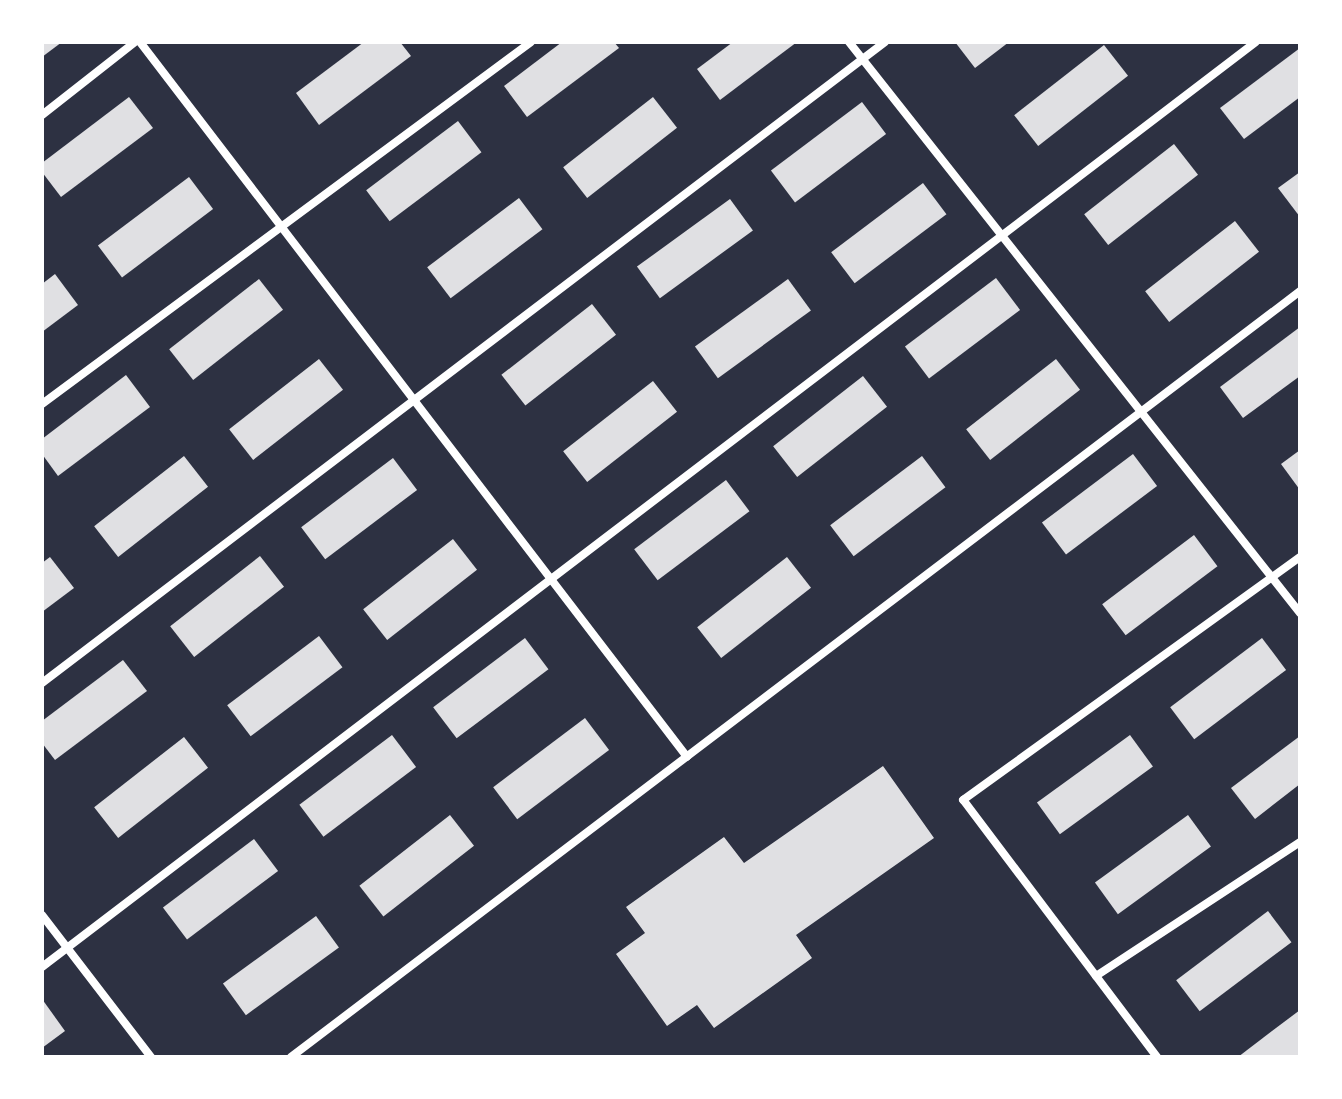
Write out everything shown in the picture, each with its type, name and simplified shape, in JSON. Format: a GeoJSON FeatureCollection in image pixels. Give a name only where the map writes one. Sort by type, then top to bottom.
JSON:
{"type":"FeatureCollection","features":[{"type":"Feature","properties":{"kind":"street"},"geometry":{"type":"LineString","coordinates":[[42,115],[137,42],[281,231],[417,401],[687,757]]}},
{"type":"Feature","properties":{"kind":"street"},"geometry":{"type":"LineString","coordinates":[[42,404],[281,231],[531,42]]}},
{"type":"Feature","properties":{"kind":"street"},"geometry":{"type":"LineString","coordinates":[[849,42],[1300,613]]}},
{"type":"Feature","properties":{"kind":"street"},"geometry":{"type":"LineString","coordinates":[[42,683],[417,401],[885,42]]}},
{"type":"Feature","properties":{"kind":"street"},"geometry":{"type":"LineString","coordinates":[[42,967],[553,580],[1000,234],[1256,42]]}},
{"type":"Feature","properties":{"kind":"street"},"geometry":{"type":"LineString","coordinates":[[291,1057],[1140,408],[1300,291]]}},
{"type":"Feature","properties":{"kind":"street"},"geometry":{"type":"LineString","coordinates":[[1157,1057],[963,800],[1300,557]]}},
{"type":"Feature","properties":{"kind":"street"},"geometry":{"type":"LineString","coordinates":[[1096,976],[1300,842]]}},
{"type":"Feature","properties":{"kind":"street"},"geometry":{"type":"LineString","coordinates":[[42,915],[151,1057]]}},
{"type":"Feature","properties":{"kind":"building"},"geometry":{"type":"Polygon","coordinates":[[[42,42],[62,42],[42,57],[42,42]]]}},
{"type":"Feature","properties":{"kind":"building"},"geometry":{"type":"Polygon","coordinates":[[[364,42],[400,42],[411,56],[319,125],[296,93],[364,42]]]}},
{"type":"Feature","properties":{"kind":"building"},"geometry":{"type":"Polygon","coordinates":[[[562,42],[614,42],[619,48],[527,117],[504,86],[562,42]]]}},
{"type":"Feature","properties":{"kind":"building"},"geometry":{"type":"Polygon","coordinates":[[[733,42],[797,42],[720,100],[697,69],[733,42]]]}},
{"type":"Feature","properties":{"kind":"building"},"geometry":{"type":"Polygon","coordinates":[[[955,42],[1009,42],[975,68],[955,42]]]}},
{"type":"Feature","properties":{"kind":"building"},"geometry":{"type":"Polygon","coordinates":[[[1104,45],[1128,76],[1038,146],[1014,115],[1104,45]]]}},
{"type":"Feature","properties":{"kind":"building"},"geometry":{"type":"Polygon","coordinates":[[[1300,48],[1300,97],[1244,139],[1220,108],[1300,48]]]}},
{"type":"Feature","properties":{"kind":"building"},"geometry":{"type":"Polygon","coordinates":[[[129,97],[153,128],[61,197],[42,172],[42,163],[129,97]]]}},
{"type":"Feature","properties":{"kind":"building"},"geometry":{"type":"Polygon","coordinates":[[[653,97],[677,128],[587,198],[563,167],[653,97]]]}},
{"type":"Feature","properties":{"kind":"building"},"geometry":{"type":"Polygon","coordinates":[[[862,102],[886,134],[795,203],[771,171],[862,102]]]}},
{"type":"Feature","properties":{"kind":"building"},"geometry":{"type":"Polygon","coordinates":[[[458,121],[481,152],[390,221],[366,190],[458,121]]]}},
{"type":"Feature","properties":{"kind":"building"},"geometry":{"type":"Polygon","coordinates":[[[1174,144],[1198,175],[1108,245],[1084,214],[1174,144]]]}},
{"type":"Feature","properties":{"kind":"building"},"geometry":{"type":"Polygon","coordinates":[[[1300,172],[1300,217],[1278,188],[1300,172]]]}},
{"type":"Feature","properties":{"kind":"building"},"geometry":{"type":"Polygon","coordinates":[[[189,177],[213,209],[122,278],[98,246],[189,177]]]}},
{"type":"Feature","properties":{"kind":"building"},"geometry":{"type":"Polygon","coordinates":[[[923,183],[946,214],[855,283],[831,252],[923,183]]]}},
{"type":"Feature","properties":{"kind":"building"},"geometry":{"type":"Polygon","coordinates":[[[519,198],[542,229],[451,298],[427,267],[519,198]]]}},
{"type":"Feature","properties":{"kind":"building"},"geometry":{"type":"Polygon","coordinates":[[[730,199],[753,231],[660,298],[637,267],[730,199]]]}},
{"type":"Feature","properties":{"kind":"building"},"geometry":{"type":"Polygon","coordinates":[[[1235,221],[1259,252],[1169,322],[1145,291],[1235,221]]]}},
{"type":"Feature","properties":{"kind":"building"},"geometry":{"type":"Polygon","coordinates":[[[55,274],[78,305],[42,332],[42,284],[55,274]]]}},
{"type":"Feature","properties":{"kind":"building"},"geometry":{"type":"Polygon","coordinates":[[[996,278],[1020,310],[929,379],[905,347],[996,278]]]}},
{"type":"Feature","properties":{"kind":"building"},"geometry":{"type":"Polygon","coordinates":[[[259,279],[283,310],[193,380],[169,349],[259,279]]]}},
{"type":"Feature","properties":{"kind":"building"},"geometry":{"type":"Polygon","coordinates":[[[788,279],[811,311],[718,378],[695,347],[788,279]]]}},
{"type":"Feature","properties":{"kind":"building"},"geometry":{"type":"Polygon","coordinates":[[[592,304],[616,335],[525,406],[501,375],[592,304]]]}},
{"type":"Feature","properties":{"kind":"building"},"geometry":{"type":"Polygon","coordinates":[[[1300,327],[1300,376],[1243,418],[1220,387],[1300,327]]]}},
{"type":"Feature","properties":{"kind":"building"},"geometry":{"type":"Polygon","coordinates":[[[319,359],[343,390],[253,460],[229,429],[319,359]]]}},
{"type":"Feature","properties":{"kind":"building"},"geometry":{"type":"Polygon","coordinates":[[[1056,359],[1080,390],[990,460],[966,429],[1056,359]]]}},
{"type":"Feature","properties":{"kind":"building"},"geometry":{"type":"Polygon","coordinates":[[[126,375],[150,407],[58,476],[42,454],[42,439],[126,375]]]}},
{"type":"Feature","properties":{"kind":"building"},"geometry":{"type":"Polygon","coordinates":[[[863,376],[887,407],[797,477],[773,446],[863,376]]]}},
{"type":"Feature","properties":{"kind":"building"},"geometry":{"type":"Polygon","coordinates":[[[653,381],[677,412],[587,482],[563,451],[653,381]]]}},
{"type":"Feature","properties":{"kind":"building"},"geometry":{"type":"Polygon","coordinates":[[[1300,450],[1300,490],[1281,464],[1300,450]]]}},
{"type":"Feature","properties":{"kind":"building"},"geometry":{"type":"Polygon","coordinates":[[[1133,454],[1157,486],[1066,555],[1042,523],[1133,454]]]}},
{"type":"Feature","properties":{"kind":"building"},"geometry":{"type":"Polygon","coordinates":[[[184,456],[208,487],[118,557],[94,526],[184,456]]]}},
{"type":"Feature","properties":{"kind":"building"},"geometry":{"type":"Polygon","coordinates":[[[922,456],[945,487],[854,556],[830,525],[922,456]]]}},
{"type":"Feature","properties":{"kind":"building"},"geometry":{"type":"Polygon","coordinates":[[[393,458],[417,490],[325,559],[301,527],[393,458]]]}},
{"type":"Feature","properties":{"kind":"building"},"geometry":{"type":"Polygon","coordinates":[[[726,480],[749,511],[658,580],[634,549],[726,480]]]}},
{"type":"Feature","properties":{"kind":"building"},"geometry":{"type":"Polygon","coordinates":[[[1194,535],[1217,566],[1126,635],[1102,604],[1194,535]]]}},
{"type":"Feature","properties":{"kind":"building"},"geometry":{"type":"Polygon","coordinates":[[[453,539],[477,570],[387,640],[363,609],[453,539]]]}},
{"type":"Feature","properties":{"kind":"building"},"geometry":{"type":"Polygon","coordinates":[[[260,556],[284,587],[194,657],[170,626],[260,556]]]}},
{"type":"Feature","properties":{"kind":"building"},"geometry":{"type":"Polygon","coordinates":[[[50,557],[74,588],[42,612],[42,563],[50,557]]]}},
{"type":"Feature","properties":{"kind":"building"},"geometry":{"type":"Polygon","coordinates":[[[787,557],[811,588],[721,658],[697,627],[787,557]]]}},
{"type":"Feature","properties":{"kind":"building"},"geometry":{"type":"Polygon","coordinates":[[[319,636],[342,667],[251,736],[227,705],[319,636]]]}},
{"type":"Feature","properties":{"kind":"building"},"geometry":{"type":"Polygon","coordinates":[[[525,638],[548,669],[457,738],[433,707],[525,638]]]}},
{"type":"Feature","properties":{"kind":"building"},"geometry":{"type":"Polygon","coordinates":[[[1262,638],[1286,670],[1194,739],[1170,707],[1262,638]]]}},
{"type":"Feature","properties":{"kind":"building"},"geometry":{"type":"Polygon","coordinates":[[[123,660],[147,691],[55,760],[42,743],[42,721],[123,660]]]}},
{"type":"Feature","properties":{"kind":"building"},"geometry":{"type":"Polygon","coordinates":[[[585,718],[609,750],[517,819],[493,787],[585,718]]]}},
{"type":"Feature","properties":{"kind":"building"},"geometry":{"type":"Polygon","coordinates":[[[392,735],[416,767],[323,837],[299,805],[392,735]]]}},
{"type":"Feature","properties":{"kind":"building"},"geometry":{"type":"Polygon","coordinates":[[[1130,735],[1153,767],[1060,834],[1037,803],[1130,735]]]}},
{"type":"Feature","properties":{"kind":"building"},"geometry":{"type":"Polygon","coordinates":[[[1300,736],[1300,784],[1255,819],[1231,788],[1300,736]]]}},
{"type":"Feature","properties":{"kind":"building"},"geometry":{"type":"Polygon","coordinates":[[[184,737],[208,768],[118,838],[94,807],[184,737]]]}},
{"type":"Feature","properties":{"kind":"building"},"geometry":{"type":"Polygon","coordinates":[[[883,766],[934,838],[796,935],[812,958],[714,1028],[697,1005],[667,1026],[616,954],[645,933],[626,907],[724,837],[744,863],[883,766]]]}},
{"type":"Feature","properties":{"kind":"building"},"geometry":{"type":"Polygon","coordinates":[[[450,815],[474,846],[383,917],[359,886],[450,815]]]}},
{"type":"Feature","properties":{"kind":"building"},"geometry":{"type":"Polygon","coordinates":[[[1188,815],[1211,847],[1118,914],[1095,883],[1188,815]]]}},
{"type":"Feature","properties":{"kind":"building"},"geometry":{"type":"Polygon","coordinates":[[[254,839],[278,871],[187,940],[163,908],[254,839]]]}},
{"type":"Feature","properties":{"kind":"building"},"geometry":{"type":"Polygon","coordinates":[[[1268,911],[1291,942],[1200,1011],[1176,980],[1268,911]]]}},
{"type":"Feature","properties":{"kind":"building"},"geometry":{"type":"Polygon","coordinates":[[[316,916],[339,948],[246,1015],[223,984],[316,916]]]}},
{"type":"Feature","properties":{"kind":"building"},"geometry":{"type":"Polygon","coordinates":[[[42,999],[65,1031],[42,1048],[42,999]]]}},
{"type":"Feature","properties":{"kind":"building"},"geometry":{"type":"Polygon","coordinates":[[[1300,1010],[1300,1057],[1238,1057],[1280,1025],[1300,1010]]]}}]}
